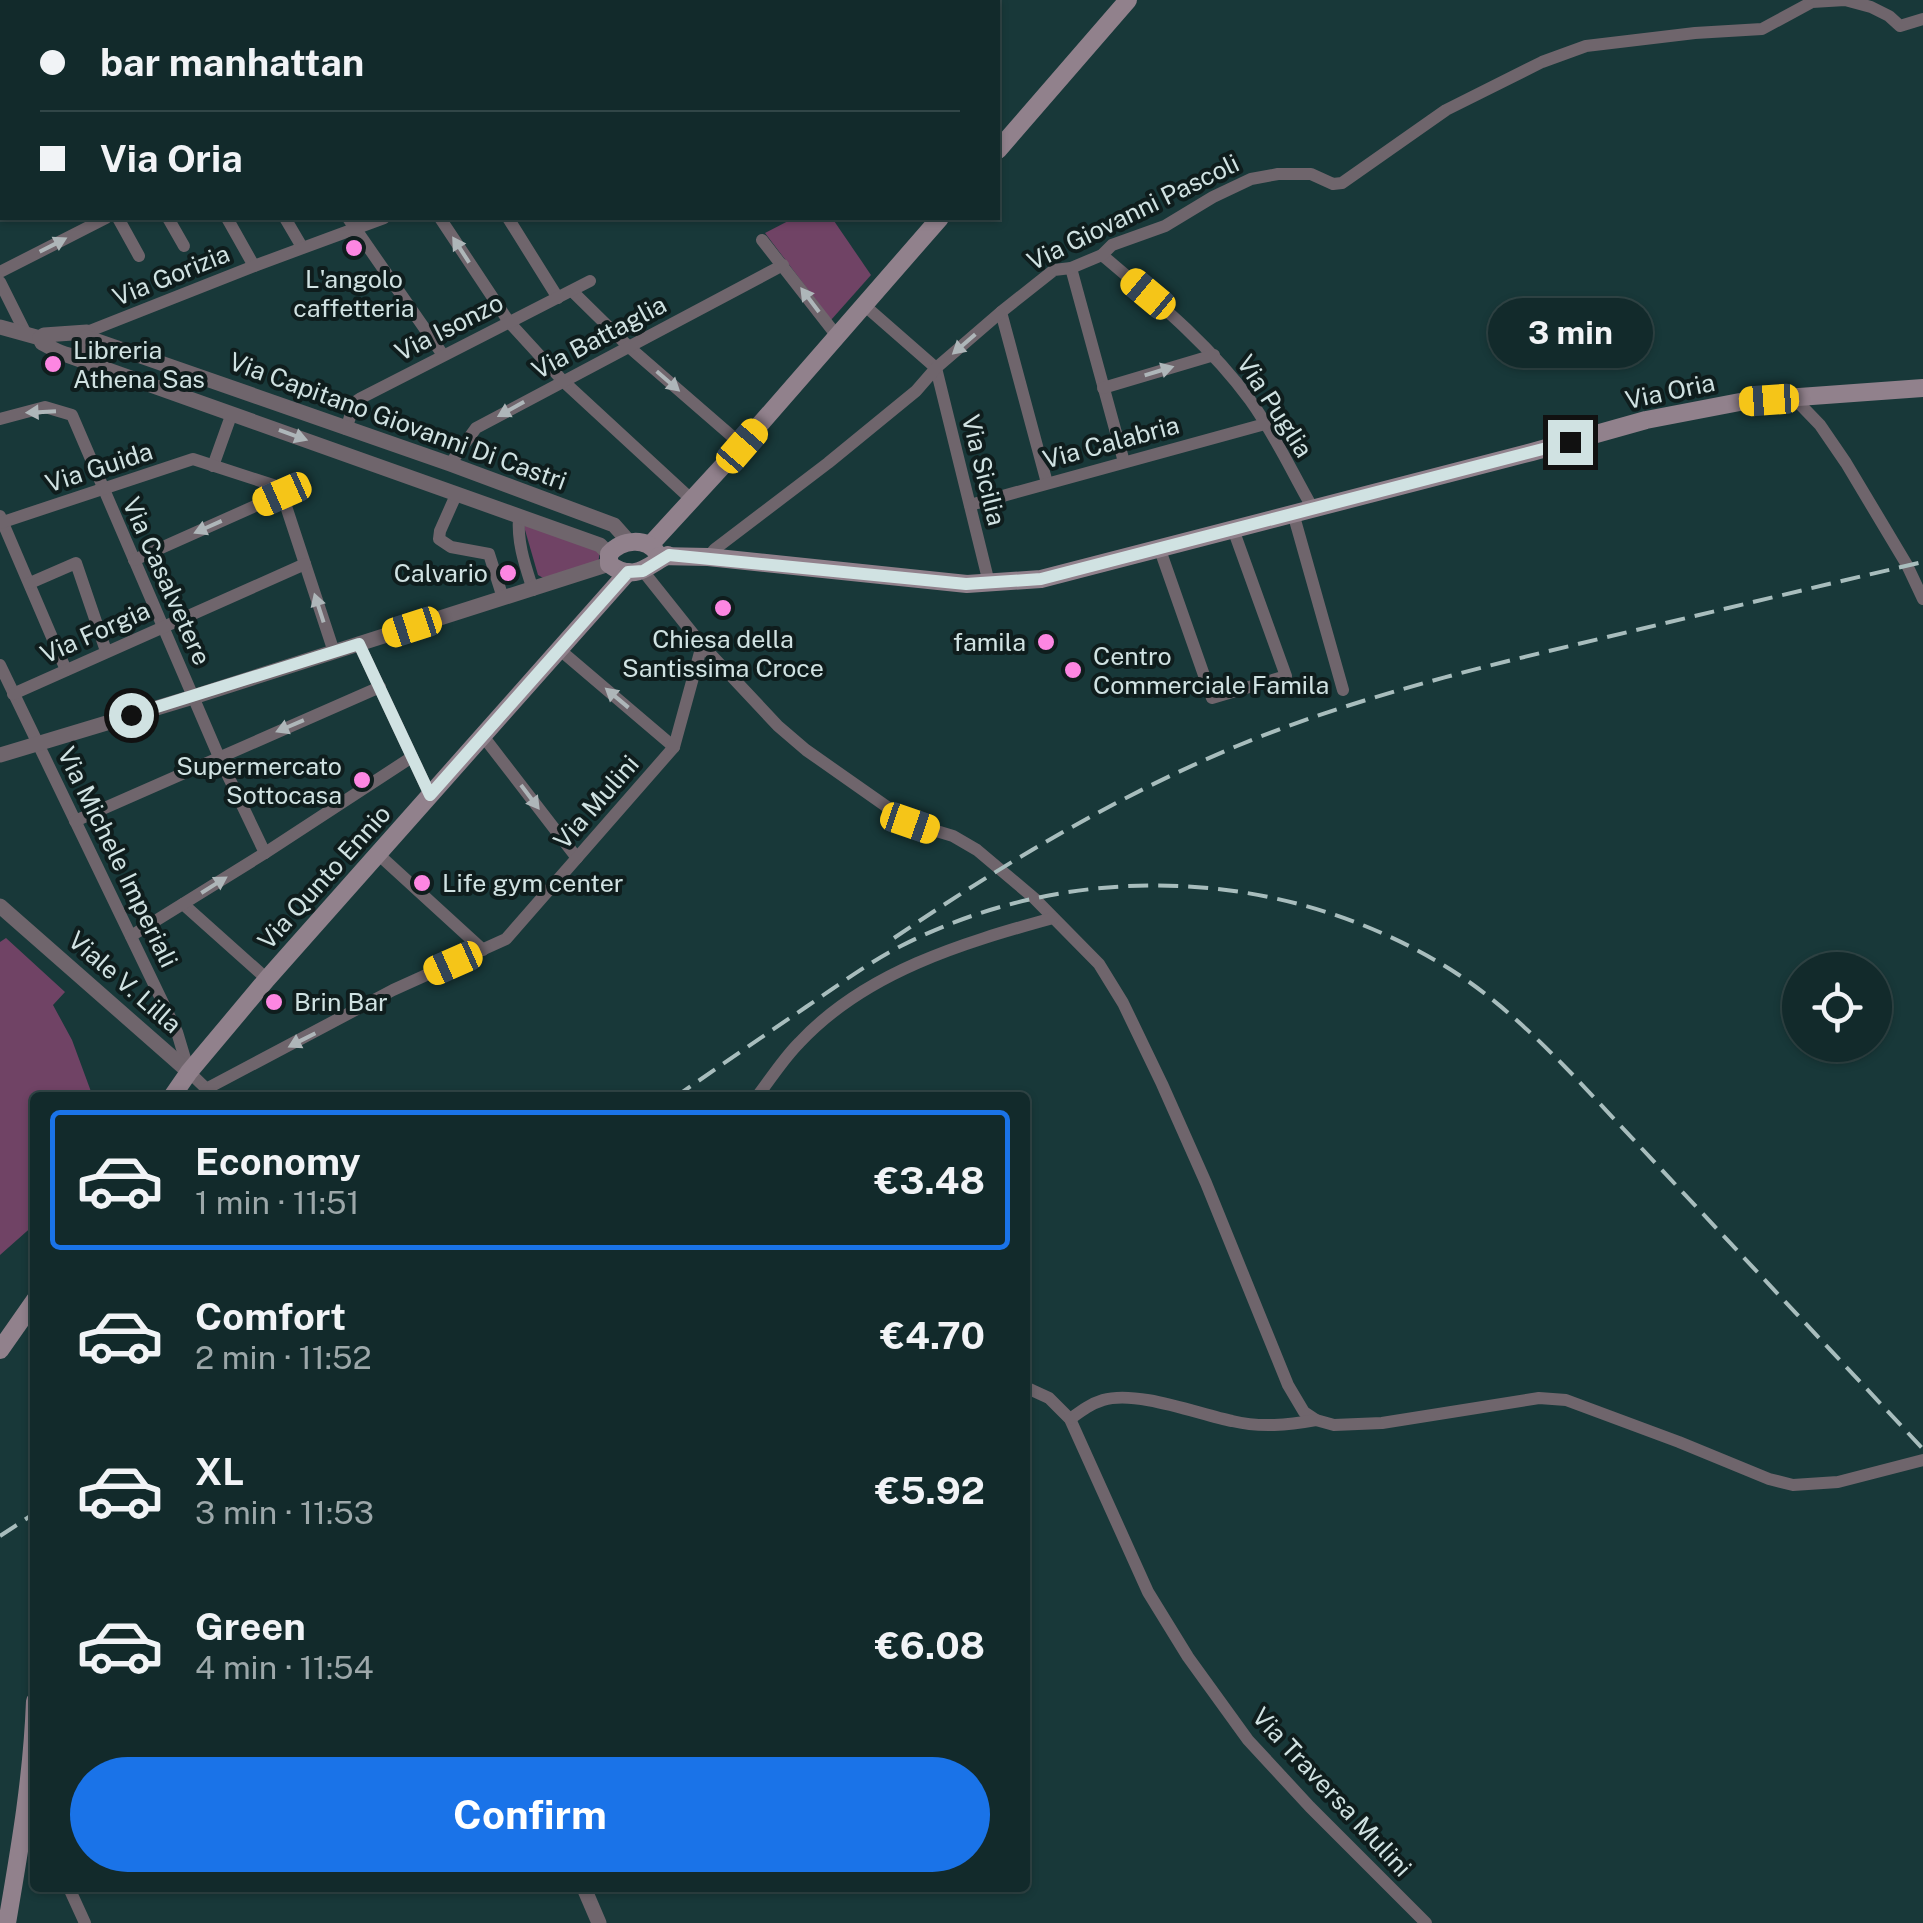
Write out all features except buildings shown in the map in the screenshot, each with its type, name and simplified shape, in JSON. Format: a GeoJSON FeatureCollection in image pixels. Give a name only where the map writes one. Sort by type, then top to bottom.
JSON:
{"type":"FeatureCollection","features":[{"type":"Feature","properties":{"kind":"main road"},"geometry":{"type":"LineString","coordinates":[[1000,148],[1128,0]]}},
{"type":"Feature","properties":{"kind":"main road","name":"Via Qunto Ennio"},"geometry":{"type":"LineString","coordinates":[[175,1092],[268,978],[560,650],[630,575],[659,554],[692,500],[864,305],[933,220]]}},
{"type":"Feature","properties":{"kind":"main road","name":"Via Oria"},"geometry":{"type":"LineString","coordinates":[[630,542],[659,554],[966,584],[1060,576],[1646,420],[1745,401],[1923,388]]}},
{"type":"Feature","properties":{"kind":"main road"},"geometry":{"type":"LineString","coordinates":[[630,542],[615,547],[609,559],[618,571],[630,575]]}},
{"type":"Feature","properties":{"kind":"main road"},"geometry":{"type":"LineString","coordinates":[[0,1350],[30,1307]]}},
{"type":"Feature","properties":{"kind":"main road"},"geometry":{"type":"LineString","coordinates":[[7,1923],[28,1835],[30,1804]]}},
{"type":"Feature","properties":{"kind":"street","name":"Via Giovanni Pascoli"},"geometry":{"type":"LineString","coordinates":[[708,557],[828,464],[916,391],[936,368],[1000,312],[1054,270],[1071,268],[1102,255],[1112,245],[1164,226],[1233,186],[1278,174],[1311,174],[1333,184],[1342,183],[1446,110],[1542,62],[1586,46],[1762,29],[1812,2],[1846,0],[1871,7],[1900,26],[1923,19]]}},
{"type":"Feature","properties":{"kind":"street"},"geometry":{"type":"LineString","coordinates":[[0,272],[102,220]]}},
{"type":"Feature","properties":{"kind":"street"},"geometry":{"type":"LineString","coordinates":[[119,220],[139,256]]}},
{"type":"Feature","properties":{"kind":"street"},"geometry":{"type":"LineString","coordinates":[[169,220],[184,246]]}},
{"type":"Feature","properties":{"kind":"street"},"geometry":{"type":"LineString","coordinates":[[227,220],[254,266]]}},
{"type":"Feature","properties":{"kind":"street"},"geometry":{"type":"LineString","coordinates":[[286,220],[302,247]]}},
{"type":"Feature","properties":{"kind":"street"},"geometry":{"type":"LineString","coordinates":[[441,220],[508,322],[563,381],[692,500]]}},
{"type":"Feature","properties":{"kind":"street"},"geometry":{"type":"LineString","coordinates":[[510,220],[565,294],[742,446]]}},
{"type":"Feature","properties":{"kind":"street"},"geometry":{"type":"LineString","coordinates":[[351,223],[443,355]]}},
{"type":"Feature","properties":{"kind":"street","name":"Via Gorizia"},"geometry":{"type":"LineString","coordinates":[[86,335],[302,247],[351,223]]}},
{"type":"Feature","properties":{"kind":"street"},"geometry":{"type":"LineString","coordinates":[[762,240],[837,336]]}},
{"type":"Feature","properties":{"kind":"street","name":"Via Puglia"},"geometry":{"type":"LineString","coordinates":[[1102,255],[1214,355],[1252,402],[1312,508]]}},
{"type":"Feature","properties":{"kind":"street","name":"Via Battaglia"},"geometry":{"type":"LineString","coordinates":[[450,464],[476,428],[783,265]]}},
{"type":"Feature","properties":{"kind":"street"},"geometry":{"type":"LineString","coordinates":[[1071,268],[1124,462]]}},
{"type":"Feature","properties":{"kind":"street","name":"Via Isonzo"},"geometry":{"type":"LineString","coordinates":[[346,429],[355,402],[590,281]]}},
{"type":"Feature","properties":{"kind":"street"},"geometry":{"type":"LineString","coordinates":[[0,282],[33,336]]}},
{"type":"Feature","properties":{"kind":"street"},"geometry":{"type":"LineString","coordinates":[[864,305],[936,368]]}},
{"type":"Feature","properties":{"kind":"street"},"geometry":{"type":"LineString","coordinates":[[1000,312],[1047,482]]}},
{"type":"Feature","properties":{"kind":"street"},"geometry":{"type":"LineString","coordinates":[[0,328],[33,336],[86,335],[78,356],[69,356]]}},
{"type":"Feature","properties":{"kind":"street","name":"Via Capitano Giovanni Di Castri"},"geometry":{"type":"LineString","coordinates":[[86,335],[614,525],[630,542]]}},
{"type":"Feature","properties":{"kind":"street","name":"Via Capitano Giovanni Di Castri"},"geometry":{"type":"LineString","coordinates":[[33,336],[69,356],[600,545],[609,559]]}},
{"type":"Feature","properties":{"kind":"street"},"geometry":{"type":"LineString","coordinates":[[1104,388],[1214,355]]}},
{"type":"Feature","properties":{"kind":"street","name":"Via Sicilia"},"geometry":{"type":"LineString","coordinates":[[936,368],[989,584]]}},
{"type":"Feature","properties":{"kind":"street"},"geometry":{"type":"LineString","coordinates":[[1794,398],[1820,425],[1846,463],[1923,599]]}},
{"type":"Feature","properties":{"kind":"street","name":"Via Casalvetere"},"geometry":{"type":"LineString","coordinates":[[0,419],[45,408],[72,415],[265,853]]}},
{"type":"Feature","properties":{"kind":"street"},"geometry":{"type":"LineString","coordinates":[[232,413],[212,466],[272,485],[282,494],[334,652]]}},
{"type":"Feature","properties":{"kind":"street","name":"Via Calabria"},"geometry":{"type":"LineString","coordinates":[[970,505],[1265,424]]}},
{"type":"Feature","properties":{"kind":"street","name":"Via Guida"},"geometry":{"type":"LineString","coordinates":[[1,520],[192,459],[212,466]]}},
{"type":"Feature","properties":{"kind":"street"},"geometry":{"type":"LineString","coordinates":[[134,560],[282,494]]}},
{"type":"Feature","properties":{"kind":"street"},"geometry":{"type":"LineString","coordinates":[[456,495],[439,539],[451,547],[489,554],[504,598]]}},
{"type":"Feature","properties":{"kind":"street"},"geometry":{"type":"LineString","coordinates":[[1292,513],[1343,690]]}},
{"type":"Feature","properties":{"kind":"street"},"geometry":{"type":"LineString","coordinates":[[519,516],[522,558],[533,590]]}},
{"type":"Feature","properties":{"kind":"street"},"geometry":{"type":"LineString","coordinates":[[1,520],[66,670]]}},
{"type":"Feature","properties":{"kind":"street"},"geometry":{"type":"LineString","coordinates":[[1158,547],[1212,698],[1286,676],[1233,529]]}},
{"type":"Feature","properties":{"kind":"street"},"geometry":{"type":"LineString","coordinates":[[0,754],[533,590],[609,559]]}},
{"type":"Feature","properties":{"kind":"street"},"geometry":{"type":"LineString","coordinates":[[30,583],[76,563],[106,651]]}},
{"type":"Feature","properties":{"kind":"street","name":"Via Forgia"},"geometry":{"type":"LineString","coordinates":[[14,694],[305,564]]}},
{"type":"Feature","properties":{"kind":"street"},"geometry":{"type":"LineString","coordinates":[[630,575],[806,750],[910,823],[953,836],[976,850],[1012,878],[1098,964],[1132,1021],[1206,1183],[1288,1385],[1300,1407],[1316,1420],[1334,1426],[1382,1423],[1521,1400],[1553,1399],[1589,1407],[1783,1484],[1838,1482],[1923,1460]]}},
{"type":"Feature","properties":{"kind":"street"},"geometry":{"type":"LineString","coordinates":[[359,644],[430,795]]}},
{"type":"Feature","properties":{"kind":"street","name":"Via Mulini"},"geometry":{"type":"LineString","coordinates":[[213,1092],[393,990],[506,938],[674,747],[702,645]]}},
{"type":"Feature","properties":{"kind":"street"},"geometry":{"type":"LineString","coordinates":[[560,650],[674,747]]}},
{"type":"Feature","properties":{"kind":"street","name":"Via Michele Imperiali"},"geometry":{"type":"LineString","coordinates":[[0,665],[177,1032],[189,1072]]}},
{"type":"Feature","properties":{"kind":"street"},"geometry":{"type":"LineString","coordinates":[[74,822],[380,687]]}},
{"type":"Feature","properties":{"kind":"street"},"geometry":{"type":"LineString","coordinates":[[483,736],[576,858]]}},
{"type":"Feature","properties":{"kind":"street"},"geometry":{"type":"LineString","coordinates":[[131,936],[412,757]]}},
{"type":"Feature","properties":{"kind":"street"},"geometry":{"type":"LineString","coordinates":[[378,854],[484,950]]}},
{"type":"Feature","properties":{"kind":"street"},"geometry":{"type":"LineString","coordinates":[[183,904],[268,978]]}},
{"type":"Feature","properties":{"kind":"street","name":"Viale V. Lilla"},"geometry":{"type":"LineString","coordinates":[[0,906],[210,1092]]}},
{"type":"Feature","properties":{"kind":"street"},"geometry":{"type":"LineString","coordinates":[[761,1092],[798,1044],[825,1018],[895,973],[952,948],[1053,918]]}},
{"type":"Feature","properties":{"kind":"street","name":"Via Traversa Mulini"},"geometry":{"type":"LineString","coordinates":[[1030,1389],[1049,1398],[1070,1419],[1148,1592],[1188,1657],[1248,1740],[1426,1923]]}},
{"type":"Feature","properties":{"kind":"street"},"geometry":{"type":"LineString","coordinates":[[1070,1419],[1089,1405],[1108,1398],[1167,1404],[1234,1422],[1282,1426],[1316,1420]]}},
{"type":"Feature","properties":{"kind":"street"},"geometry":{"type":"LineString","coordinates":[[71,1892],[85,1923]]}},
{"type":"Feature","properties":{"kind":"street"},"geometry":{"type":"LineString","coordinates":[[586,1892],[599,1923]]}},
{"type":"Feature","properties":{"kind":"shaded area"},"geometry":{"type":"Polygon","coordinates":[[[790,220],[833,220],[871,275],[831,320],[765,233],[790,220]]]}},
{"type":"Feature","properties":{"kind":"shaded area"},"geometry":{"type":"Polygon","coordinates":[[[523,523],[600,551],[598,564],[545,579],[538,575],[523,523]]]}},
{"type":"Feature","properties":{"kind":"shaded area"},"geometry":{"type":"Polygon","coordinates":[[[6,938],[65,992],[53,1005],[72,1040],[91,1092],[30,1092],[30,1228],[0,1255],[0,942],[6,938]]]}},
{"type":"Feature","properties":{"kind":"railway"},"geometry":{"type":"LineString","coordinates":[[894,938],[1018,858],[1104,810],[1192,766],[1281,729],[1461,673],[1923,562]]}},
{"type":"Feature","properties":{"kind":"railway"},"geometry":{"type":"LineString","coordinates":[[683,1092],[901,946],[969,917],[1039,897],[1111,887],[1184,886],[1256,895],[1327,912],[1395,939],[1459,975],[1518,1022],[1573,1075],[1923,1449]]}},
{"type":"Feature","properties":{"kind":"railway"},"geometry":{"type":"LineString","coordinates":[[0,1536],[30,1516]]}},
{"type":"Feature","properties":{"kind":"place","name":"L'angolo caffetteria"},"geometry":{"type":"Point","coordinates":[354,248]}},
{"type":"Feature","properties":{"kind":"place","name":"Libreria Athena Sas"},"geometry":{"type":"Point","coordinates":[53,364]}},
{"type":"Feature","properties":{"kind":"place","name":"Calvario"},"geometry":{"type":"Point","coordinates":[508,573]}},
{"type":"Feature","properties":{"kind":"place","name":"Chiesa della Santissima Croce"},"geometry":{"type":"Point","coordinates":[723,608]}},
{"type":"Feature","properties":{"kind":"place","name":"famila"},"geometry":{"type":"Point","coordinates":[1046,642]}},
{"type":"Feature","properties":{"kind":"place","name":"Centro Commerciale Famila"},"geometry":{"type":"Point","coordinates":[1073,670]}},
{"type":"Feature","properties":{"kind":"place","name":"Supermercato Sottocasa"},"geometry":{"type":"Point","coordinates":[362,780]}},
{"type":"Feature","properties":{"kind":"place","name":"Life gym center"},"geometry":{"type":"Point","coordinates":[422,883]}},
{"type":"Feature","properties":{"kind":"place","name":"Brin Bar"},"geometry":{"type":"Point","coordinates":[274,1002]}},
{"type":"Feature","properties":{"kind":"route"},"geometry":{"type":"LineString","coordinates":[[131,715],[359,644],[430,795],[628,572],[643,571],[669,555],[966,584],[1041,579],[1570,442]]}}]}
